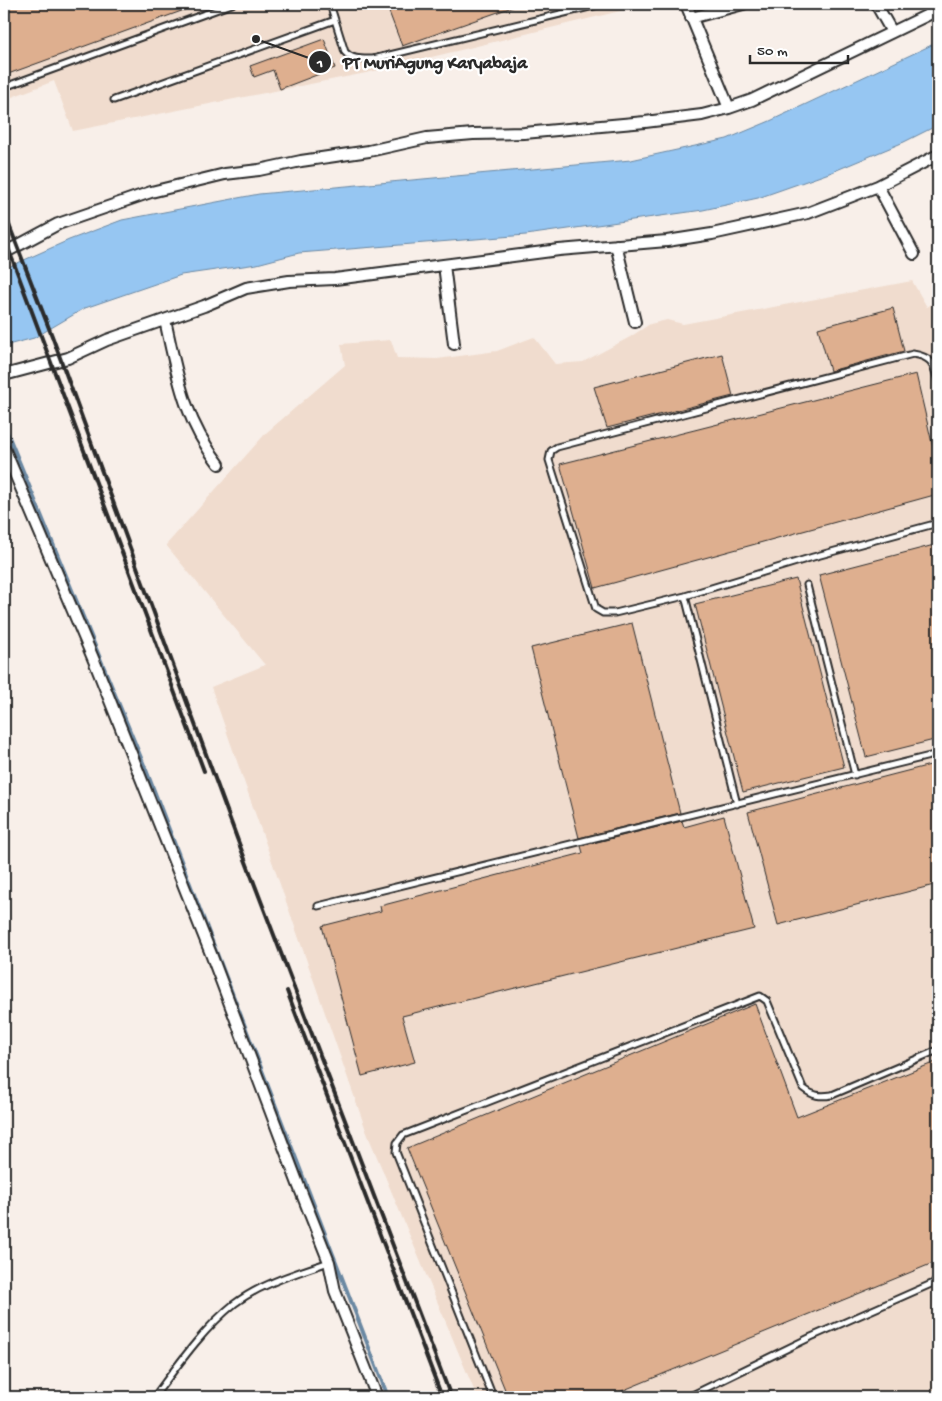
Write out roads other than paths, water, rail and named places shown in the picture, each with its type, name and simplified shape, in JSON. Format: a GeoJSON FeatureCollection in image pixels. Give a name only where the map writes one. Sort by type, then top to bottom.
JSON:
{"type":"FeatureCollection","features":[{"type":"Feature","properties":{"kind":"street"},"geometry":{"type":"LineString","coordinates":[[686,4],[729,108]]}},
{"type":"Feature","properties":{"kind":"street"},"geometry":{"type":"LineString","coordinates":[[691,18],[743,4]]}},
{"type":"Feature","properties":{"kind":"street"},"geometry":{"type":"LineString","coordinates":[[876,4],[892,32]]}},
{"type":"Feature","properties":{"kind":"street"},"geometry":{"type":"LineString","coordinates":[[4,253],[58,224],[151,192],[225,174],[260,170],[427,138],[473,134],[524,133],[645,122],[702,115],[729,108],[752,100],[938,10]]}},
{"type":"Feature","properties":{"kind":"street"},"geometry":{"type":"LineString","coordinates":[[4,375],[61,361],[107,340],[165,320],[246,288],[288,281],[335,279],[559,250],[676,240],[712,234],[808,213],[878,186],[938,155]]}},
{"type":"Feature","properties":{"kind":"street"},"geometry":{"type":"LineString","coordinates":[[878,186],[914,254]]}},
{"type":"Feature","properties":{"kind":"street"},"geometry":{"type":"LineString","coordinates":[[616,245],[635,322]]}},
{"type":"Feature","properties":{"kind":"street"},"geometry":{"type":"LineString","coordinates":[[444,266],[454,344]]}},
{"type":"Feature","properties":{"kind":"street"},"geometry":{"type":"LineString","coordinates":[[165,320],[185,404],[206,448],[219,464]]}},
{"type":"Feature","properties":{"kind":"street"},"geometry":{"type":"LineString","coordinates":[[4,448],[212,954],[294,1175],[329,1262],[335,1291],[377,1397]]}},
{"type":"Feature","properties":{"kind":"lane"},"geometry":{"type":"LineString","coordinates":[[4,84],[10,85],[232,4]]}},
{"type":"Feature","properties":{"kind":"lane"},"geometry":{"type":"LineString","coordinates":[[330,4],[345,52],[349,57],[373,59],[602,4]]}},
{"type":"Feature","properties":{"kind":"lane"},"geometry":{"type":"LineString","coordinates":[[114,100],[335,20]]}},
{"type":"Feature","properties":{"kind":"lane"},"geometry":{"type":"LineString","coordinates":[[938,380],[933,363],[924,356],[913,354],[557,447],[551,452],[549,460],[596,609],[603,613],[615,613],[685,596],[813,557],[938,523]]}},
{"type":"Feature","properties":{"kind":"lane"},"geometry":{"type":"LineString","coordinates":[[807,585],[855,775]]}},
{"type":"Feature","properties":{"kind":"lane"},"geometry":{"type":"LineString","coordinates":[[685,596],[737,804]]}},
{"type":"Feature","properties":{"kind":"lane"},"geometry":{"type":"LineString","coordinates":[[318,906],[938,754]]}},
{"type":"Feature","properties":{"kind":"lane"},"geometry":{"type":"LineString","coordinates":[[493,1397],[396,1152],[396,1144],[403,1135],[760,996],[767,1001],[803,1088],[821,1097],[832,1095],[938,1050]]}},
{"type":"Feature","properties":{"kind":"lane"},"geometry":{"type":"LineString","coordinates":[[154,1397],[210,1327],[236,1303],[267,1285],[329,1262]]}},
{"type":"Feature","properties":{"kind":"lane"},"geometry":{"type":"LineString","coordinates":[[688,1397],[811,1337],[938,1281]]}},
{"type":"Feature","properties":{"kind":"water"},"geometry":{"type":"Polygon","coordinates":[[[938,42],[938,125],[904,142],[832,172],[758,198],[703,210],[526,235],[299,253],[257,264],[181,275],[85,308],[34,338],[4,346],[4,269],[69,240],[122,220],[259,194],[631,160],[727,139],[770,121],[938,42]]]}},
{"type":"Feature","properties":{"kind":"waterway"},"geometry":{"type":"LineString","coordinates":[[4,425],[146,770],[388,1397]]}},
{"type":"Feature","properties":{"kind":"railway"},"geometry":{"type":"LineString","coordinates":[[4,212],[52,336],[238,841],[451,1397]]}},
{"type":"Feature","properties":{"kind":"railway"},"geometry":{"type":"LineString","coordinates":[[4,237],[204,771]]}},
{"type":"Feature","properties":{"kind":"railway"},"geometry":{"type":"LineString","coordinates":[[287,991],[442,1397]]}},
{"type":"Feature","properties":{"kind":"place","name":"PT MuriAgung Karyabaja"},"geometry":{"type":"Point","coordinates":[256,39]}}]}
